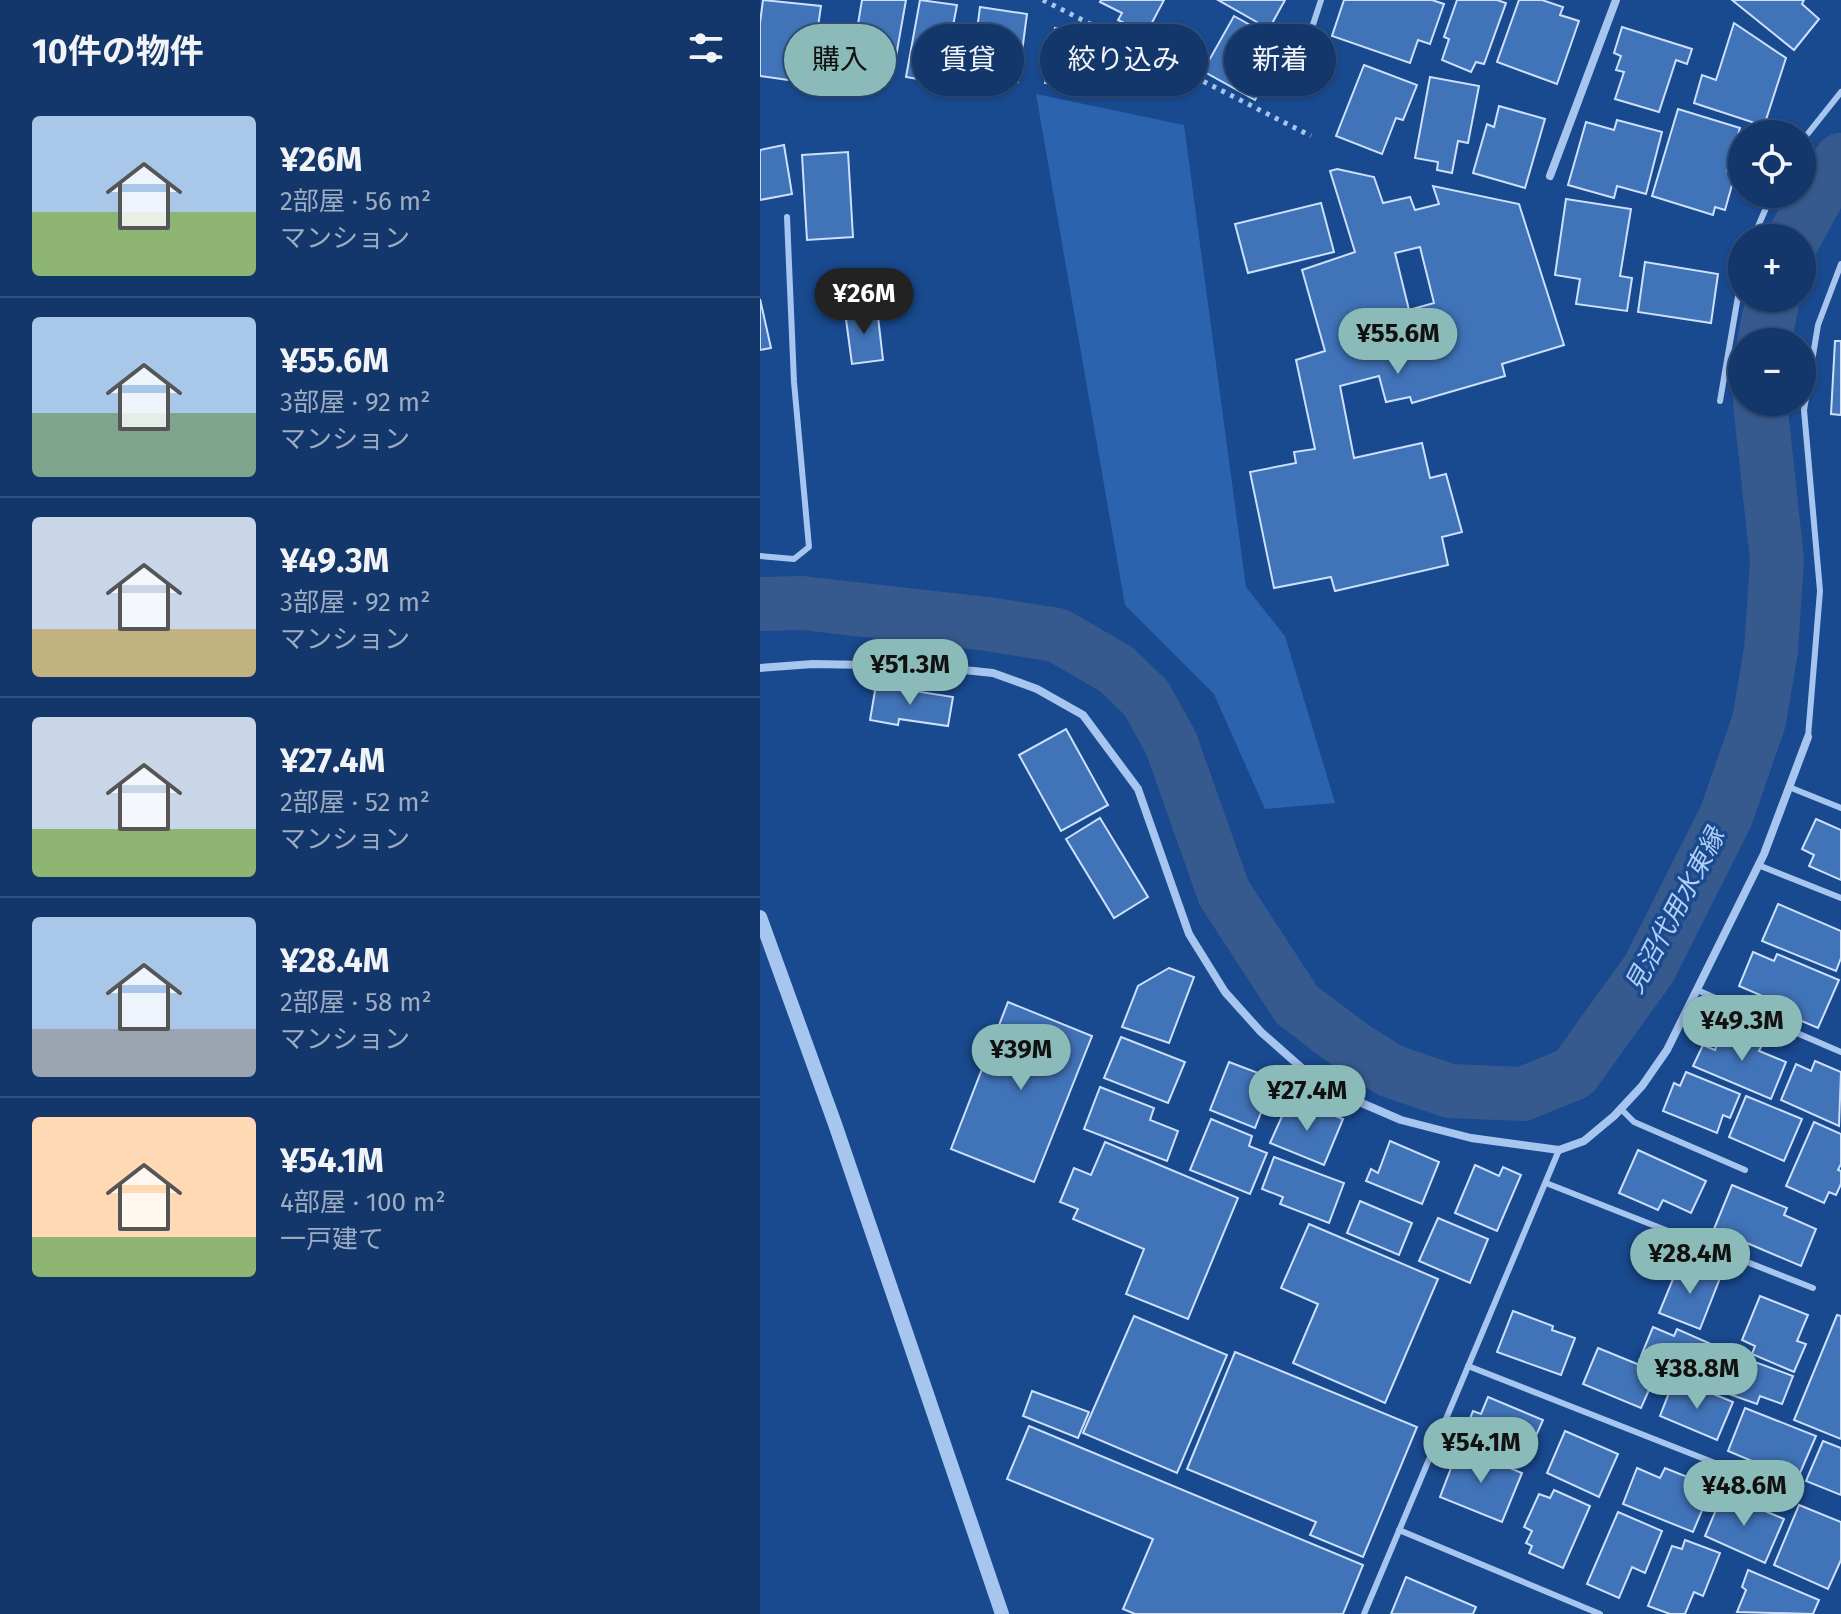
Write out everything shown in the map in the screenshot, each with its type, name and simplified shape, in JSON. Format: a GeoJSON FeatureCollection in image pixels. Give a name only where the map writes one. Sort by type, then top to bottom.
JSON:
{"type":"FeatureCollection","features":[{"type":"Feature","properties":{"kind":"street"},"geometry":{"type":"LineString","coordinates":[[1550,176],[1616,0]]}},
{"type":"Feature","properties":{"kind":"street"},"geometry":{"type":"LineString","coordinates":[[760,668],[813,664],[911,666],[993,673],[1037,689],[1083,715],[1138,789],[1189,934],[1225,992],[1261,1032],[1304,1070],[1357,1101],[1401,1120],[1471,1138],[1559,1150],[1584,1141],[1621,1109],[1642,1086],[1667,1050],[1758,865],[1808,737]]}},
{"type":"Feature","properties":{"kind":"street"},"geometry":{"type":"LineString","coordinates":[[760,917],[835,1124],[1002,1614]]}},
{"type":"Feature","properties":{"kind":"lane"},"geometry":{"type":"LineString","coordinates":[[1313,24],[1321,0]]}},
{"type":"Feature","properties":{"kind":"lane"},"geometry":{"type":"LineString","coordinates":[[1816,123],[1841,92]]}},
{"type":"Feature","properties":{"kind":"lane"},"geometry":{"type":"LineString","coordinates":[[760,556],[794,559],[809,547],[794,382],[787,217]]}},
{"type":"Feature","properties":{"kind":"lane"},"geometry":{"type":"LineString","coordinates":[[1808,737],[1820,591],[1804,410],[1818,325],[1841,264]]}},
{"type":"Feature","properties":{"kind":"lane"},"geometry":{"type":"LineString","coordinates":[[1720,401],[1735,312]]}},
{"type":"Feature","properties":{"kind":"lane"},"geometry":{"type":"LineString","coordinates":[[1789,787],[1841,808]]}},
{"type":"Feature","properties":{"kind":"lane"},"geometry":{"type":"LineString","coordinates":[[1758,865],[1841,898]]}},
{"type":"Feature","properties":{"kind":"lane"},"geometry":{"type":"LineString","coordinates":[[1697,990],[1841,1052]]}},
{"type":"Feature","properties":{"kind":"lane"},"geometry":{"type":"LineString","coordinates":[[1621,1109],[1634,1122],[1745,1170]]}},
{"type":"Feature","properties":{"kind":"lane"},"geometry":{"type":"LineString","coordinates":[[1364,1614],[1559,1150]]}},
{"type":"Feature","properties":{"kind":"lane"},"geometry":{"type":"LineString","coordinates":[[1546,1183],[1813,1288]]}},
{"type":"Feature","properties":{"kind":"lane"},"geometry":{"type":"LineString","coordinates":[[1468,1366],[1748,1476]]}},
{"type":"Feature","properties":{"kind":"lane"},"geometry":{"type":"LineString","coordinates":[[1399,1530],[1600,1614]]}},
{"type":"Feature","properties":{"kind":"path"},"geometry":{"type":"LineString","coordinates":[[1043,0],[1311,136]]}},
{"type":"Feature","properties":{"kind":"shaded area"},"geometry":{"type":"Polygon","coordinates":[[[1036,94],[1184,125],[1246,587],[1285,636],[1335,803],[1265,809],[1214,694],[1125,605],[1036,94]]]}},
{"type":"Feature","properties":{"kind":"building"},"geometry":{"type":"Polygon","coordinates":[[[763,0],[821,6],[818,24],[784,24],[784,79],[760,76],[763,0]]]}},
{"type":"Feature","properties":{"kind":"building"},"geometry":{"type":"Polygon","coordinates":[[[862,0],[906,0],[896,57],[896,24],[858,24],[862,0]]]}},
{"type":"Feature","properties":{"kind":"building"},"geometry":{"type":"Polygon","coordinates":[[[920,0],[957,5],[953,24],[916,24],[920,0]]]}},
{"type":"Feature","properties":{"kind":"building"},"geometry":{"type":"Polygon","coordinates":[[[1164,0],[1151,24],[1126,24],[1118,20],[1122,13],[1100,2],[1164,0]]]}},
{"type":"Feature","properties":{"kind":"building"},"geometry":{"type":"Polygon","coordinates":[[[1218,0],[1285,0],[1272,24],[1260,24],[1218,0]]]}},
{"type":"Feature","properties":{"kind":"building"},"geometry":{"type":"Polygon","coordinates":[[[1344,0],[1432,0],[1444,4],[1430,44],[1418,40],[1410,63],[1336,37],[1336,24],[1344,0]]]}},
{"type":"Feature","properties":{"kind":"building"},"geometry":{"type":"Polygon","coordinates":[[[1457,0],[1497,0],[1506,3],[1484,64],[1476,62],[1471,72],[1442,60],[1449,39],[1444,37],[1457,0]]]}},
{"type":"Feature","properties":{"kind":"building"},"geometry":{"type":"Polygon","coordinates":[[[1519,0],[1542,0],[1563,7],[1560,15],[1579,21],[1557,84],[1497,62],[1519,0]]]}},
{"type":"Feature","properties":{"kind":"building"},"geometry":{"type":"Polygon","coordinates":[[[1732,0],[1804,0],[1802,4],[1819,19],[1794,50],[1732,0]]]}},
{"type":"Feature","properties":{"kind":"building"},"geometry":{"type":"Polygon","coordinates":[[[980,7],[1027,14],[1024,37],[1024,24],[978,24],[980,7]]]}},
{"type":"Feature","properties":{"kind":"building"},"geometry":{"type":"Polygon","coordinates":[[[1234,16],[1248,24],[1229,24],[1234,16]]]}},
{"type":"Feature","properties":{"kind":"building"},"geometry":{"type":"Polygon","coordinates":[[[1734,23],[1786,58],[1766,120],[1746,120],[1694,103],[1702,75],[1716,80],[1734,23]]]}},
{"type":"Feature","properties":{"kind":"building"},"geometry":{"type":"Polygon","coordinates":[[[1622,27],[1692,49],[1687,64],[1676,60],[1659,112],[1615,99],[1624,72],[1616,70],[1621,56],[1614,53],[1622,27]]]}},
{"type":"Feature","properties":{"kind":"building"},"geometry":{"type":"Polygon","coordinates":[[[1224,34],[1224,83],[1208,74],[1208,62],[1224,34]]]}},
{"type":"Feature","properties":{"kind":"building"},"geometry":{"type":"Polygon","coordinates":[[[912,44],[912,78],[906,77],[912,44]]]}},
{"type":"Feature","properties":{"kind":"building"},"geometry":{"type":"Polygon","coordinates":[[[1364,65],[1417,85],[1403,120],[1396,118],[1382,154],[1336,136],[1364,65]]]}},
{"type":"Feature","properties":{"kind":"building"},"geometry":{"type":"Polygon","coordinates":[[[1430,77],[1479,86],[1468,143],[1458,141],[1452,173],[1437,170],[1438,162],[1415,158],[1430,77]]]}},
{"type":"Feature","properties":{"kind":"building"},"geometry":{"type":"Polygon","coordinates":[[[1499,106],[1545,119],[1525,188],[1473,173],[1487,124],[1494,127],[1499,106]]]}},
{"type":"Feature","properties":{"kind":"building"},"geometry":{"type":"Polygon","coordinates":[[[1678,109],[1728,124],[1728,199],[1725,210],[1715,207],[1713,215],[1652,196],[1678,109]]]}},
{"type":"Feature","properties":{"kind":"building"},"geometry":{"type":"Polygon","coordinates":[[[1617,120],[1662,132],[1646,194],[1617,186],[1614,198],[1568,185],[1586,122],[1614,130],[1617,120]]]}},
{"type":"Feature","properties":{"kind":"building"},"geometry":{"type":"Polygon","coordinates":[[[784,145],[792,194],[760,200],[760,150],[784,145]]]}},
{"type":"Feature","properties":{"kind":"building"},"geometry":{"type":"Polygon","coordinates":[[[848,152],[853,237],[807,240],[802,155],[848,152]]]}},
{"type":"Feature","properties":{"kind":"building"},"geometry":{"type":"Polygon","coordinates":[[[1337,169],[1374,177],[1383,203],[1410,197],[1415,210],[1439,204],[1433,186],[1519,204],[1564,345],[1502,364],[1505,376],[1412,403],[1410,397],[1386,402],[1379,376],[1340,386],[1354,458],[1422,443],[1430,478],[1446,474],[1462,532],[1442,537],[1448,565],[1335,591],[1331,577],[1274,588],[1250,472],[1296,463],[1294,452],[1315,449],[1296,360],[1325,351],[1302,270],[1355,252],[1330,171],[1337,169]],[[1420,247],[1395,253],[1409,310],[1434,303],[1420,247]]]}},
{"type":"Feature","properties":{"kind":"building"},"geometry":{"type":"Polygon","coordinates":[[[1566,199],[1631,209],[1620,276],[1632,278],[1627,311],[1576,304],[1580,279],[1555,275],[1566,199]]]}},
{"type":"Feature","properties":{"kind":"building"},"geometry":{"type":"Polygon","coordinates":[[[1321,203],[1334,252],[1248,273],[1235,224],[1321,203]]]}},
{"type":"Feature","properties":{"kind":"building"},"geometry":{"type":"Polygon","coordinates":[[[1645,262],[1718,274],[1711,323],[1638,312],[1645,262]]]}},
{"type":"Feature","properties":{"kind":"building"},"geometry":{"type":"Polygon","coordinates":[[[760,299],[771,348],[760,350],[760,299]]]}},
{"type":"Feature","properties":{"kind":"building"},"geometry":{"type":"Polygon","coordinates":[[[877,308],[883,360],[852,364],[845,312],[877,308]]]}},
{"type":"Feature","properties":{"kind":"building"},"geometry":{"type":"Polygon","coordinates":[[[1835,341],[1841,341],[1841,415],[1831,414],[1835,341]]]}},
{"type":"Feature","properties":{"kind":"building"},"geometry":{"type":"Polygon","coordinates":[[[876,685],[953,697],[948,726],[899,719],[898,725],[870,720],[876,685]]]}},
{"type":"Feature","properties":{"kind":"building"},"geometry":{"type":"Polygon","coordinates":[[[1066,729],[1108,805],[1061,831],[1019,755],[1066,729]]]}},
{"type":"Feature","properties":{"kind":"building"},"geometry":{"type":"Polygon","coordinates":[[[1100,818],[1148,897],[1114,918],[1066,839],[1100,818]]]}},
{"type":"Feature","properties":{"kind":"building"},"geometry":{"type":"Polygon","coordinates":[[[1816,819],[1841,830],[1841,880],[1809,866],[1814,855],[1802,849],[1816,819]]]}},
{"type":"Feature","properties":{"kind":"building"},"geometry":{"type":"Polygon","coordinates":[[[1778,904],[1841,931],[1841,958],[1836,971],[1762,941],[1778,904]]]}},
{"type":"Feature","properties":{"kind":"building"},"geometry":{"type":"Polygon","coordinates":[[[1753,952],[1774,961],[1777,954],[1839,980],[1818,1028],[1764,1005],[1767,998],[1739,986],[1753,952]]]}},
{"type":"Feature","properties":{"kind":"building"},"geometry":{"type":"Polygon","coordinates":[[[1169,968],[1194,977],[1169,1043],[1122,1027],[1138,986],[1169,968]]]}},
{"type":"Feature","properties":{"kind":"building"},"geometry":{"type":"Polygon","coordinates":[[[1008,1002],[1092,1036],[1034,1182],[951,1149],[1008,1002]]]}},
{"type":"Feature","properties":{"kind":"building"},"geometry":{"type":"Polygon","coordinates":[[[1725,1027],[1763,1043],[1759,1051],[1786,1062],[1771,1099],[1693,1066],[1703,1045],[1715,1050],[1725,1027]]]}},
{"type":"Feature","properties":{"kind":"building"},"geometry":{"type":"Polygon","coordinates":[[[1121,1037],[1185,1062],[1168,1103],[1104,1078],[1121,1037]]]}},
{"type":"Feature","properties":{"kind":"building"},"geometry":{"type":"Polygon","coordinates":[[[1815,1061],[1841,1072],[1839,1126],[1781,1100],[1796,1064],[1811,1071],[1815,1061]]]}},
{"type":"Feature","properties":{"kind":"building"},"geometry":{"type":"Polygon","coordinates":[[[1229,1062],[1274,1079],[1255,1128],[1210,1110],[1229,1062]]]}},
{"type":"Feature","properties":{"kind":"building"},"geometry":{"type":"Polygon","coordinates":[[[1686,1072],[1740,1094],[1730,1118],[1723,1115],[1717,1133],[1663,1111],[1674,1083],[1680,1086],[1686,1072]]]}},
{"type":"Feature","properties":{"kind":"building"},"geometry":{"type":"Polygon","coordinates":[[[1100,1087],[1154,1108],[1150,1120],[1178,1131],[1167,1161],[1084,1129],[1100,1087]]]}},
{"type":"Feature","properties":{"kind":"building"},"geometry":{"type":"Polygon","coordinates":[[[1746,1096],[1802,1119],[1784,1161],[1729,1137],[1746,1096]]]}},
{"type":"Feature","properties":{"kind":"building"},"geometry":{"type":"Polygon","coordinates":[[[1287,1105],[1312,1116],[1316,1108],[1343,1119],[1324,1165],[1270,1143],[1287,1105]]]}},
{"type":"Feature","properties":{"kind":"building"},"geometry":{"type":"Polygon","coordinates":[[[1211,1119],[1252,1136],[1249,1146],[1267,1153],[1250,1194],[1190,1170],[1211,1119]]]}},
{"type":"Feature","properties":{"kind":"building"},"geometry":{"type":"Polygon","coordinates":[[[1814,1122],[1841,1134],[1841,1164],[1838,1170],[1841,1171],[1841,1184],[1836,1195],[1829,1192],[1824,1203],[1786,1186],[1814,1122]]]}},
{"type":"Feature","properties":{"kind":"building"},"geometry":{"type":"Polygon","coordinates":[[[1390,1141],[1439,1162],[1422,1204],[1366,1181],[1371,1169],[1378,1173],[1390,1141]]]}},
{"type":"Feature","properties":{"kind":"building"},"geometry":{"type":"Polygon","coordinates":[[[1105,1142],[1238,1198],[1188,1319],[1126,1294],[1144,1249],[1073,1219],[1078,1209],[1060,1202],[1074,1168],[1091,1175],[1105,1142]]]}},
{"type":"Feature","properties":{"kind":"building"},"geometry":{"type":"Polygon","coordinates":[[[1638,1150],[1706,1181],[1691,1213],[1663,1200],[1658,1210],[1619,1193],[1638,1150]]]}},
{"type":"Feature","properties":{"kind":"building"},"geometry":{"type":"Polygon","coordinates":[[[1274,1157],[1344,1183],[1329,1223],[1280,1204],[1283,1197],[1262,1189],[1274,1157]]]}},
{"type":"Feature","properties":{"kind":"building"},"geometry":{"type":"Polygon","coordinates":[[[1475,1165],[1499,1176],[1503,1167],[1521,1175],[1497,1231],[1455,1213],[1475,1165]]]}},
{"type":"Feature","properties":{"kind":"building"},"geometry":{"type":"Polygon","coordinates":[[[1732,1185],[1787,1208],[1784,1215],[1816,1229],[1801,1266],[1714,1229],[1732,1185]]]}},
{"type":"Feature","properties":{"kind":"building"},"geometry":{"type":"Polygon","coordinates":[[[1360,1201],[1412,1223],[1399,1255],[1347,1233],[1360,1201]]]}},
{"type":"Feature","properties":{"kind":"building"},"geometry":{"type":"Polygon","coordinates":[[[1438,1218],[1488,1239],[1470,1283],[1419,1261],[1438,1218]]]}},
{"type":"Feature","properties":{"kind":"building"},"geometry":{"type":"Polygon","coordinates":[[[1309,1224],[1438,1279],[1385,1403],[1293,1363],[1318,1304],[1281,1288],[1309,1224]]]}},
{"type":"Feature","properties":{"kind":"building"},"geometry":{"type":"Polygon","coordinates":[[[1680,1262],[1720,1278],[1700,1329],[1659,1313],[1680,1262]]]}},
{"type":"Feature","properties":{"kind":"building"},"geometry":{"type":"Polygon","coordinates":[[[1760,1296],[1808,1315],[1797,1341],[1806,1344],[1794,1372],[1752,1354],[1755,1346],[1742,1340],[1760,1296]]]}},
{"type":"Feature","properties":{"kind":"building"},"geometry":{"type":"Polygon","coordinates":[[[1513,1311],[1575,1338],[1561,1375],[1497,1352],[1513,1311]]]}},
{"type":"Feature","properties":{"kind":"building"},"geometry":{"type":"Polygon","coordinates":[[[1837,1315],[1841,1316],[1841,1439],[1794,1420],[1837,1315]]]}},
{"type":"Feature","properties":{"kind":"building"},"geometry":{"type":"Polygon","coordinates":[[[1134,1316],[1227,1355],[1177,1473],[1083,1433],[1134,1316]]]}},
{"type":"Feature","properties":{"kind":"building"},"geometry":{"type":"Polygon","coordinates":[[[1653,1327],[1674,1336],[1677,1329],[1711,1344],[1695,1381],[1641,1356],[1653,1327]]]}},
{"type":"Feature","properties":{"kind":"building"},"geometry":{"type":"Polygon","coordinates":[[[1598,1348],[1657,1372],[1641,1408],[1583,1384],[1598,1348]]]}},
{"type":"Feature","properties":{"kind":"building"},"geometry":{"type":"Polygon","coordinates":[[[1725,1351],[1793,1376],[1782,1404],[1760,1396],[1757,1404],[1723,1392],[1726,1386],[1713,1381],[1725,1351]]]}},
{"type":"Feature","properties":{"kind":"building"},"geometry":{"type":"Polygon","coordinates":[[[1235,1352],[1417,1427],[1363,1557],[1310,1535],[1316,1522],[1187,1469],[1235,1352]]]}},
{"type":"Feature","properties":{"kind":"building"},"geometry":{"type":"Polygon","coordinates":[[[1672,1385],[1701,1398],[1704,1390],[1733,1402],[1717,1440],[1660,1416],[1672,1385]]]}},
{"type":"Feature","properties":{"kind":"building"},"geometry":{"type":"Polygon","coordinates":[[[1032,1391],[1089,1412],[1078,1438],[1023,1416],[1032,1391]]]}},
{"type":"Feature","properties":{"kind":"building"},"geometry":{"type":"Polygon","coordinates":[[[1488,1397],[1543,1420],[1523,1465],[1462,1439],[1473,1411],[1481,1414],[1488,1397]]]}},
{"type":"Feature","properties":{"kind":"building"},"geometry":{"type":"Polygon","coordinates":[[[1745,1408],[1816,1436],[1797,1480],[1728,1451],[1745,1408]]]}},
{"type":"Feature","properties":{"kind":"building"},"geometry":{"type":"Polygon","coordinates":[[[1029,1426],[1363,1565],[1343,1614],[1135,1614],[1123,1609],[1153,1539],[1007,1479],[1029,1426]]]}},
{"type":"Feature","properties":{"kind":"building"},"geometry":{"type":"Polygon","coordinates":[[[1565,1431],[1618,1454],[1599,1497],[1547,1473],[1565,1431]]]}},
{"type":"Feature","properties":{"kind":"building"},"geometry":{"type":"Polygon","coordinates":[[[1823,1441],[1841,1448],[1841,1495],[1806,1481],[1823,1441]]]}},
{"type":"Feature","properties":{"kind":"building"},"geometry":{"type":"Polygon","coordinates":[[[1459,1447],[1522,1473],[1502,1522],[1440,1497],[1459,1447]]]}},
{"type":"Feature","properties":{"kind":"building"},"geometry":{"type":"Polygon","coordinates":[[[1637,1468],[1660,1478],[1665,1468],[1690,1478],[1686,1487],[1708,1496],[1693,1532],[1623,1504],[1637,1468]]]}},
{"type":"Feature","properties":{"kind":"building"},"geometry":{"type":"Polygon","coordinates":[[[1554,1490],[1590,1506],[1563,1568],[1529,1553],[1532,1546],[1526,1543],[1532,1531],[1524,1527],[1539,1494],[1550,1498],[1554,1490]]]}},
{"type":"Feature","properties":{"kind":"building"},"geometry":{"type":"Polygon","coordinates":[[[1723,1493],[1784,1519],[1765,1563],[1705,1536],[1723,1493]]]}},
{"type":"Feature","properties":{"kind":"building"},"geometry":{"type":"Polygon","coordinates":[[[1799,1505],[1841,1522],[1841,1560],[1828,1589],[1774,1565],[1799,1505]]]}},
{"type":"Feature","properties":{"kind":"building"},"geometry":{"type":"Polygon","coordinates":[[[1618,1512],[1662,1531],[1645,1573],[1632,1567],[1619,1598],[1587,1584],[1618,1512]]]}},
{"type":"Feature","properties":{"kind":"building"},"geometry":{"type":"Polygon","coordinates":[[[1685,1540],[1720,1553],[1703,1596],[1694,1592],[1685,1614],[1670,1614],[1648,1606],[1672,1546],[1682,1549],[1685,1540]]]}},
{"type":"Feature","properties":{"kind":"building"},"geometry":{"type":"Polygon","coordinates":[[[1748,1570],[1819,1600],[1813,1614],[1737,1612],[1746,1590],[1742,1587],[1748,1570]]]}},
{"type":"Feature","properties":{"kind":"building"},"geometry":{"type":"Polygon","coordinates":[[[1406,1577],[1476,1607],[1473,1614],[1391,1614],[1406,1577]]]}},
{"type":"Feature","properties":{"kind":"waterway","name":"見沼代用水東縁"},"geometry":{"type":"LineString","coordinates":[[1802,224],[1841,160]]}},
{"type":"Feature","properties":{"kind":"waterway","name":"見沼代用水東縁"},"geometry":{"type":"LineString","coordinates":[[1767,328],[1770,312]]}},
{"type":"Feature","properties":{"kind":"waterway","name":"見沼代用水東縁"},"geometry":{"type":"LineString","coordinates":[[760,604],[802,603],[1057,635],[1116,669],[1146,698],[1171,743],[1224,893],[1297,1005],[1354,1048],[1391,1071],[1450,1091],[1523,1094],[1574,1073],[1649,969],[1726,816],[1759,721],[1771,650],[1777,560],[1762,416]]}}]}
